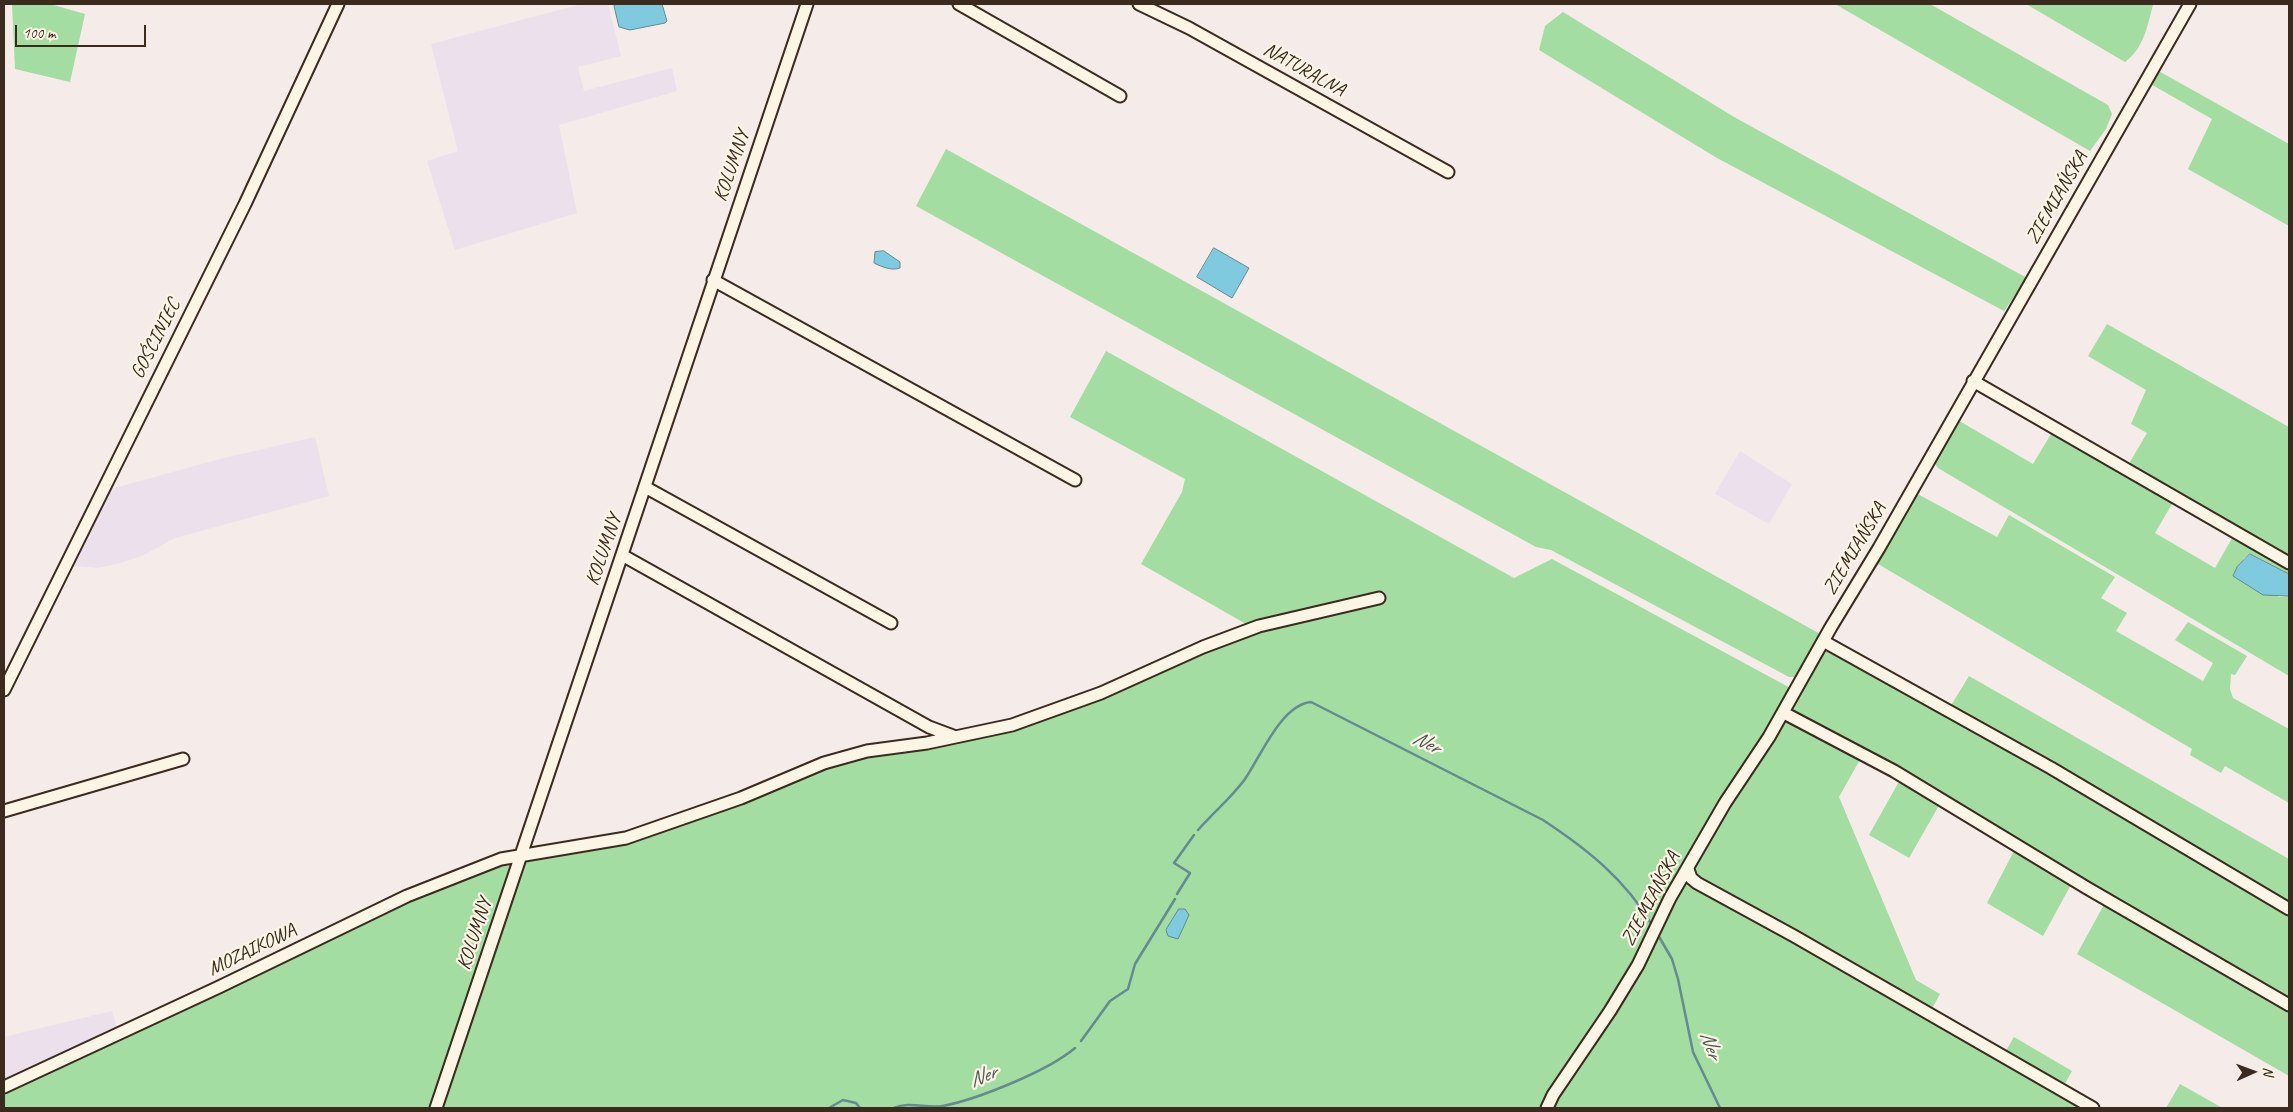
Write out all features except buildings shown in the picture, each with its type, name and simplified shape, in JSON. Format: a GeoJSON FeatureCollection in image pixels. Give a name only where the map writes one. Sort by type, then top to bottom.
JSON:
{"type":"FeatureCollection","features":[{"type":"Feature","properties":{"kind":"street","name":"GOŚCINIEC"},"geometry":{"type":"LineString","coordinates":[[4,690],[245,204],[338,4]]}},
{"type":"Feature","properties":{"kind":"street","name":"KOLUMNY"},"geometry":{"type":"LineString","coordinates":[[436,1108],[807,4]]}},
{"type":"Feature","properties":{"kind":"street"},"geometry":{"type":"LineString","coordinates":[[959,4],[1120,96]]}},
{"type":"Feature","properties":{"kind":"street","name":"NATURALNA"},"geometry":{"type":"LineString","coordinates":[[1139,4],[1190,28],[1448,172]]}},
{"type":"Feature","properties":{"kind":"street","name":"ZIEMIAŃSKA"},"geometry":{"type":"LineString","coordinates":[[1547,1108],[1638,965],[1670,898],[1688,870],[1725,803],[1784,713],[1823,641],[2190,4]]}},
{"type":"Feature","properties":{"kind":"street"},"geometry":{"type":"LineString","coordinates":[[713,280],[1075,480]]}},
{"type":"Feature","properties":{"kind":"street"},"geometry":{"type":"LineString","coordinates":[[1973,381],[2289,563]]}},
{"type":"Feature","properties":{"kind":"street"},"geometry":{"type":"LineString","coordinates":[[645,487],[891,623]]}},
{"type":"Feature","properties":{"kind":"street"},"geometry":{"type":"LineString","coordinates":[[622,555],[929,727],[953,736]]}},
{"type":"Feature","properties":{"kind":"street","name":"MOZAIKOWA"},"geometry":{"type":"LineString","coordinates":[[4,1087],[219,987],[407,896],[501,859],[626,838],[741,798],[824,763],[867,751],[927,743],[1021,722],[1101,693],[1203,647],[1260,626],[1379,598]]}},
{"type":"Feature","properties":{"kind":"street"},"geometry":{"type":"LineString","coordinates":[[1823,641],[2051,768],[2289,910]]}},
{"type":"Feature","properties":{"kind":"street"},"geometry":{"type":"LineString","coordinates":[[1784,713],[1894,771],[2087,888],[2289,1005]]}},
{"type":"Feature","properties":{"kind":"street"},"geometry":{"type":"LineString","coordinates":[[4,811],[183,759]]}},
{"type":"Feature","properties":{"kind":"street"},"geometry":{"type":"LineString","coordinates":[[1688,870],[1690,878],[1697,883],[1802,940],[2093,1108]]}},
{"type":"Feature","properties":{"kind":"shaded area"},"geometry":{"type":"Polygon","coordinates":[[[582,4],[608,4],[621,56],[578,67],[584,91],[672,68],[677,91],[559,125],[577,213],[455,250],[427,161],[458,151],[431,44],[582,4]]]}},
{"type":"Feature","properties":{"kind":"shaded area"},"geometry":{"type":"Polygon","coordinates":[[[315,437],[329,496],[175,538],[142,556],[120,563],[98,568],[74,566],[111,489],[220,459],[315,437]]]}},
{"type":"Feature","properties":{"kind":"shaded area"},"geometry":{"type":"Polygon","coordinates":[[[1740,451],[1792,484],[1769,524],[1715,494],[1740,451]]]}},
{"type":"Feature","properties":{"kind":"shaded area"},"geometry":{"type":"Polygon","coordinates":[[[112,1011],[117,1029],[4,1081],[4,1037],[112,1011]]]}},
{"type":"Feature","properties":{"kind":"green space"},"geometry":{"type":"Polygon","coordinates":[[[12,4],[50,4],[85,14],[70,82],[15,69],[12,4]]]}},
{"type":"Feature","properties":{"kind":"green space"},"geometry":{"type":"Polygon","coordinates":[[[1835,4],[1930,4],[2108,105],[2112,114],[2106,129],[2090,151],[1835,4]]]}},
{"type":"Feature","properties":{"kind":"green space"},"geometry":{"type":"Polygon","coordinates":[[[2026,4],[2153,5],[2141,44],[2125,62],[2026,4]]]}},
{"type":"Feature","properties":{"kind":"green space"},"geometry":{"type":"Polygon","coordinates":[[[1563,12],[1734,117],[2027,278],[2004,311],[1717,158],[1539,50],[1545,26],[1563,12]]]}},
{"type":"Feature","properties":{"kind":"green space"},"geometry":{"type":"Polygon","coordinates":[[[2155,69],[2289,144],[2289,226],[2188,169],[2212,119],[2147,82],[2155,69]]]}},
{"type":"Feature","properties":{"kind":"green space"},"geometry":{"type":"Polygon","coordinates":[[[946,149],[1822,635],[1796,677],[1789,677],[1551,550],[1536,547],[916,206],[946,149]]]}},
{"type":"Feature","properties":{"kind":"green space"},"geometry":{"type":"Polygon","coordinates":[[[2107,324],[2289,427],[2289,561],[2127,467],[2147,433],[2131,424],[2146,390],[2088,356],[2107,324]]]}},
{"type":"Feature","properties":{"kind":"green space"},"geometry":{"type":"Polygon","coordinates":[[[1106,351],[1514,578],[1552,559],[1794,690],[1828,640],[1950,707],[1969,676],[2289,859],[2289,1002],[1862,756],[1839,797],[1916,980],[1940,994],[1930,1012],[2090,1108],[4,1108],[4,1089],[395,906],[501,865],[508,866],[531,854],[611,843],[838,761],[1000,729],[1253,628],[1141,564],[1182,492],[1185,479],[1070,417],[1106,351]]]}},
{"type":"Feature","properties":{"kind":"green space"},"geometry":{"type":"Polygon","coordinates":[[[1956,419],[2033,464],[2054,429],[2175,499],[2155,533],[2215,568],[2235,533],[2289,565],[2289,574],[2250,554],[2243,559],[2279,597],[2289,596],[2289,676],[1938,468],[1933,461],[1956,419]]]}},
{"type":"Feature","properties":{"kind":"green space"},"geometry":{"type":"Polygon","coordinates":[[[1914,492],[1997,537],[2009,515],[2115,577],[2101,598],[2127,613],[2116,631],[2203,681],[2213,663],[2175,640],[2188,622],[2247,656],[2235,675],[2231,674],[2230,689],[2233,698],[2289,729],[2289,803],[2225,766],[2221,773],[2190,755],[2192,749],[1873,561],[1914,492]]]}},
{"type":"Feature","properties":{"kind":"green space"},"geometry":{"type":"Polygon","coordinates":[[[1901,778],[1941,802],[1909,858],[1869,835],[1901,778]]]}},
{"type":"Feature","properties":{"kind":"green space"},"geometry":{"type":"Polygon","coordinates":[[[2016,847],[2073,881],[2043,936],[1987,903],[2016,847]]]}},
{"type":"Feature","properties":{"kind":"green space"},"geometry":{"type":"Polygon","coordinates":[[[2106,901],[2289,1007],[2289,1076],[2077,954],[2106,901]]]}},
{"type":"Feature","properties":{"kind":"green space"},"geometry":{"type":"Polygon","coordinates":[[[2014,1037],[2072,1071],[2062,1089],[2004,1054],[2014,1037]]]}},
{"type":"Feature","properties":{"kind":"green space"},"geometry":{"type":"Polygon","coordinates":[[[2180,1084],[2219,1106],[2223,1108],[2166,1108],[2180,1084]]]}},
{"type":"Feature","properties":{"kind":"water"},"geometry":{"type":"Polygon","coordinates":[[[617,4],[662,4],[667,21],[630,30],[619,27],[614,6],[617,4]]]}},
{"type":"Feature","properties":{"kind":"water"},"geometry":{"type":"Polygon","coordinates":[[[1214,248],[1249,268],[1232,298],[1197,277],[1214,248]]]}},
{"type":"Feature","properties":{"kind":"water"},"geometry":{"type":"Polygon","coordinates":[[[884,251],[900,262],[900,268],[890,269],[874,263],[875,252],[884,251]]]}},
{"type":"Feature","properties":{"kind":"water"},"geometry":{"type":"Polygon","coordinates":[[[2250,554],[2289,574],[2289,596],[2263,595],[2233,576],[2237,567],[2250,554]]]}},
{"type":"Feature","properties":{"kind":"water"},"geometry":{"type":"Polygon","coordinates":[[[1179,909],[1185,909],[1189,915],[1178,939],[1168,936],[1166,930],[1179,909]]]}},
{"type":"Feature","properties":{"kind":"waterway","name":"Ner"},"geometry":{"type":"LineString","coordinates":[[1198,830],[1245,779],[1281,722],[1300,705],[1311,702],[1543,820],[1575,842],[1604,866],[1630,893],[1652,925]]}},
{"type":"Feature","properties":{"kind":"waterway","name":"Ner"},"geometry":{"type":"LineString","coordinates":[[1177,894],[1190,873],[1174,863],[1194,835]]}},
{"type":"Feature","properties":{"kind":"waterway","name":"Ner"},"geometry":{"type":"LineString","coordinates":[[1081,1041],[1110,1001],[1128,989],[1135,964],[1175,899]]}},
{"type":"Feature","properties":{"kind":"waterway","name":"Ner"},"geometry":{"type":"LineString","coordinates":[[1658,935],[1672,959],[1678,979],[1693,1052],[1720,1108]]}},
{"type":"Feature","properties":{"kind":"waterway","name":"Ner"},"geometry":{"type":"LineString","coordinates":[[894,1108],[906,1105],[943,1106],[975,1097],[1031,1075],[1075,1048]]}},
{"type":"Feature","properties":{"kind":"waterway","name":"Ner"},"geometry":{"type":"LineString","coordinates":[[829,1108],[843,1100],[856,1103],[860,1108]]}}]}
